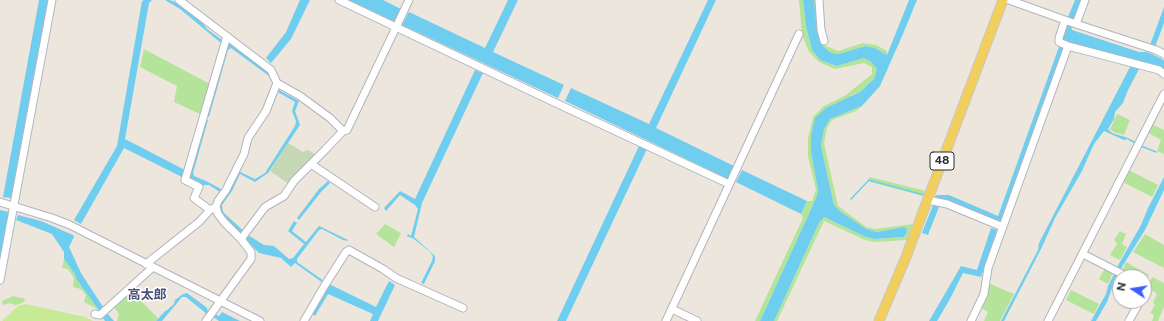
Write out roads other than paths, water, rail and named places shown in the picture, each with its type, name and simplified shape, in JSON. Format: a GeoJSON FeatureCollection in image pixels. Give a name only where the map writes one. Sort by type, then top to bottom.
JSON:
{"type":"FeatureCollection","features":[{"type":"Feature","properties":{"kind":"main road","name":"48"},"geometry":{"type":"LineString","coordinates":[[879,321],[928,200],[1003,0]]}},
{"type":"Feature","properties":{"kind":"street"},"geometry":{"type":"LineString","coordinates":[[0,280],[52,0]]}},
{"type":"Feature","properties":{"kind":"street"},"geometry":{"type":"LineString","coordinates":[[179,0],[271,70],[277,83],[330,118],[343,131]]}},
{"type":"Feature","properties":{"kind":"street"},"geometry":{"type":"LineString","coordinates":[[339,0],[730,184]]}},
{"type":"Feature","properties":{"kind":"street"},"geometry":{"type":"LineString","coordinates":[[243,236],[265,207],[284,196],[294,181],[343,131],[347,130],[408,0]]}},
{"type":"Feature","properties":{"kind":"street"},"geometry":{"type":"LineString","coordinates":[[819,0],[821,30],[824,41]]}},
{"type":"Feature","properties":{"kind":"street"},"geometry":{"type":"LineString","coordinates":[[1009,0],[1164,54]]}},
{"type":"Feature","properties":{"kind":"street"},"geometry":{"type":"LineString","coordinates":[[1076,24],[1085,0]]}},
{"type":"Feature","properties":{"kind":"street"},"geometry":{"type":"LineString","coordinates":[[1065,20],[1059,42],[1068,46],[1159,70],[1164,74]]}},
{"type":"Feature","properties":{"kind":"street"},"geometry":{"type":"LineString","coordinates":[[666,321],[799,34]]}},
{"type":"Feature","properties":{"kind":"street"},"geometry":{"type":"LineString","coordinates":[[206,321],[251,259],[252,252],[243,236],[224,222],[213,208],[194,198],[199,187],[185,180],[227,36]]}},
{"type":"Feature","properties":{"kind":"street"},"geometry":{"type":"LineString","coordinates":[[971,321],[984,294],[988,268],[1068,46]]}},
{"type":"Feature","properties":{"kind":"street"},"geometry":{"type":"LineString","coordinates":[[100,313],[213,208],[226,190],[244,154],[248,138],[266,111],[277,83]]}},
{"type":"Feature","properties":{"kind":"street"},"geometry":{"type":"LineString","coordinates":[[1048,321],[1164,94]]}},
{"type":"Feature","properties":{"kind":"street"},"geometry":{"type":"LineString","coordinates":[[311,164],[375,207]]}},
{"type":"Feature","properties":{"kind":"street"},"geometry":{"type":"LineString","coordinates":[[928,200],[947,204],[1003,228]]}},
{"type":"Feature","properties":{"kind":"street"},"geometry":{"type":"LineString","coordinates":[[0,202],[13,205],[70,225],[260,321]]}},
{"type":"Feature","properties":{"kind":"street"},"geometry":{"type":"LineString","coordinates":[[304,321],[325,285],[346,252],[349,250],[396,278],[463,308]]}},
{"type":"Feature","properties":{"kind":"street"},"geometry":{"type":"LineString","coordinates":[[1083,254],[1112,269]]}},
{"type":"Feature","properties":{"kind":"street"},"geometry":{"type":"LineString","coordinates":[[672,309],[697,321]]}},
{"type":"Feature","properties":{"kind":"street"},"geometry":{"type":"LineString","coordinates":[[1130,321],[1136,309]]}},
{"type":"Feature","properties":{"kind":"water"},"geometry":{"type":"Polygon","coordinates":[[[39,0],[48,0],[11,198],[3,197],[39,0]]]}},
{"type":"Feature","properties":{"kind":"water"},"geometry":{"type":"Polygon","coordinates":[[[152,0],[149,3],[125,139],[185,170],[182,177],[124,148],[81,224],[74,220],[117,146],[142,1],[152,0]]]}},
{"type":"Feature","properties":{"kind":"water"},"geometry":{"type":"Polygon","coordinates":[[[165,0],[170,0],[177,3],[201,21],[207,29],[222,40],[221,43],[180,9],[165,0]]]}},
{"type":"Feature","properties":{"kind":"water"},"geometry":{"type":"Polygon","coordinates":[[[300,0],[310,0],[291,39],[271,63],[266,58],[286,32],[300,0]]]}},
{"type":"Feature","properties":{"kind":"water"},"geometry":{"type":"Polygon","coordinates":[[[349,0],[383,0],[401,9],[395,22],[349,0]]]}},
{"type":"Feature","properties":{"kind":"water"},"geometry":{"type":"Polygon","coordinates":[[[508,0],[518,0],[493,52],[564,85],[558,98],[402,25],[409,12],[485,48],[508,0]]]}},
{"type":"Feature","properties":{"kind":"water"},"geometry":{"type":"Polygon","coordinates":[[[708,0],[716,0],[656,128],[734,166],[728,179],[565,101],[571,88],[649,124],[708,0]]]}},
{"type":"Feature","properties":{"kind":"water"},"geometry":{"type":"Polygon","coordinates":[[[803,0],[814,0],[817,32],[823,46],[831,53],[839,54],[865,46],[875,48],[887,55],[909,0],[917,0],[880,86],[862,106],[830,119],[824,129],[821,146],[834,205],[841,212],[866,229],[877,232],[903,227],[906,228],[907,232],[904,237],[875,239],[866,237],[824,217],[819,223],[774,321],[760,321],[817,196],[818,190],[811,152],[811,136],[815,118],[826,108],[860,92],[874,79],[877,69],[871,62],[864,58],[837,66],[820,60],[812,50],[806,26],[803,0]]]}},
{"type":"Feature","properties":{"kind":"water"},"geometry":{"type":"Polygon","coordinates":[[[1075,0],[1082,0],[1075,20],[1068,17],[1075,0]]]}},
{"type":"Feature","properties":{"kind":"water"},"geometry":{"type":"Polygon","coordinates":[[[1164,7],[1164,23],[1155,47],[1150,45],[1164,7]]]}},
{"type":"Feature","properties":{"kind":"water"},"geometry":{"type":"Polygon","coordinates":[[[1066,24],[1071,26],[1072,30],[1139,52],[1147,52],[1152,54],[1164,60],[1164,70],[1066,43],[1061,40],[1066,24]]]}},
{"type":"Feature","properties":{"kind":"water"},"geometry":{"type":"Polygon","coordinates":[[[230,42],[271,75],[274,81],[272,82],[269,76],[231,48],[228,50],[209,117],[206,116],[227,43],[230,42]]]}},
{"type":"Feature","properties":{"kind":"water"},"geometry":{"type":"Polygon","coordinates":[[[1060,44],[1065,47],[1041,107],[1003,219],[999,223],[938,200],[935,196],[949,195],[998,216],[1060,44]]]}},
{"type":"Feature","properties":{"kind":"water"},"geometry":{"type":"Polygon","coordinates":[[[1131,65],[1139,69],[1123,103],[1115,112],[1114,119],[1108,129],[1112,133],[1136,142],[1135,144],[1127,139],[1124,140],[1104,131],[1094,144],[1082,171],[1055,218],[1042,247],[1004,321],[1001,321],[1038,250],[1039,243],[1131,65]]]}},
{"type":"Feature","properties":{"kind":"water"},"geometry":{"type":"Polygon","coordinates":[[[475,70],[483,73],[422,203],[414,237],[435,256],[435,261],[424,284],[421,283],[433,256],[414,239],[407,236],[408,234],[411,236],[418,209],[415,205],[400,195],[386,211],[384,208],[400,191],[415,199],[475,70]]]}},
{"type":"Feature","properties":{"kind":"water"},"geometry":{"type":"Polygon","coordinates":[[[277,89],[299,101],[295,111],[300,125],[268,173],[255,182],[240,174],[232,191],[222,205],[223,212],[248,235],[264,245],[274,246],[289,259],[293,258],[304,244],[288,231],[294,221],[297,223],[292,231],[306,242],[319,226],[348,240],[343,240],[322,229],[319,230],[297,259],[297,262],[324,281],[323,283],[295,263],[291,267],[281,258],[259,253],[220,214],[218,206],[238,171],[255,179],[265,173],[295,126],[296,121],[292,111],[295,102],[276,91],[277,89]]]}},
{"type":"Feature","properties":{"kind":"water"},"geometry":{"type":"Polygon","coordinates":[[[205,119],[208,120],[193,173],[194,176],[221,189],[220,192],[209,185],[202,185],[188,179],[205,119]]]}},
{"type":"Feature","properties":{"kind":"water"},"geometry":{"type":"Polygon","coordinates":[[[639,146],[647,149],[566,321],[557,321],[639,146]]]}},
{"type":"Feature","properties":{"kind":"water"},"geometry":{"type":"Polygon","coordinates":[[[742,170],[807,201],[801,214],[736,182],[742,170]]]}},
{"type":"Feature","properties":{"kind":"water"},"geometry":{"type":"Polygon","coordinates":[[[1164,177],[1164,190],[1145,230],[1121,269],[1116,269],[1141,225],[1164,177]]]}},
{"type":"Feature","properties":{"kind":"water"},"geometry":{"type":"Polygon","coordinates":[[[328,181],[330,183],[299,220],[297,218],[319,189],[328,181]]]}},
{"type":"Feature","properties":{"kind":"water"},"geometry":{"type":"Polygon","coordinates":[[[933,205],[939,207],[928,235],[922,233],[933,205]]]}},
{"type":"Feature","properties":{"kind":"water"},"geometry":{"type":"Polygon","coordinates":[[[0,210],[9,212],[0,258],[0,210]]]}},
{"type":"Feature","properties":{"kind":"water"},"geometry":{"type":"Polygon","coordinates":[[[18,215],[41,221],[73,235],[74,237],[69,247],[81,273],[107,313],[114,321],[105,321],[102,317],[64,259],[64,252],[52,234],[16,220],[18,215]]]}},
{"type":"Feature","properties":{"kind":"water"},"geometry":{"type":"Polygon","coordinates":[[[991,228],[997,230],[981,277],[963,273],[937,321],[929,321],[961,266],[977,270],[991,228]]]}},
{"type":"Feature","properties":{"kind":"water"},"geometry":{"type":"Polygon","coordinates":[[[1112,278],[1112,288],[1107,302],[1096,321],[1091,321],[1106,294],[1112,278]]]}},
{"type":"Feature","properties":{"kind":"water"},"geometry":{"type":"Polygon","coordinates":[[[389,281],[395,285],[378,321],[370,321],[373,314],[328,294],[315,316],[312,314],[329,284],[376,307],[389,281]]]}},
{"type":"Feature","properties":{"kind":"water"},"geometry":{"type":"Polygon","coordinates":[[[187,293],[206,307],[209,312],[208,315],[186,297],[182,297],[162,321],[156,321],[174,304],[175,300],[187,293]]]}},
{"type":"Feature","properties":{"kind":"water"},"geometry":{"type":"Polygon","coordinates":[[[222,312],[240,321],[219,321],[213,317],[215,314],[219,316],[222,312]]]}},
{"type":"Feature","properties":{"kind":"waterway"},"geometry":{"type":"LineString","coordinates":[[1141,146],[1156,152]]}},
{"type":"Feature","properties":{"kind":"waterway"},"geometry":{"type":"LineString","coordinates":[[851,199],[869,180],[924,195]]}},
{"type":"Feature","properties":{"kind":"district","name":"高太郎"},"geometry":{"type":"Point","coordinates":[147,295]}}]}
